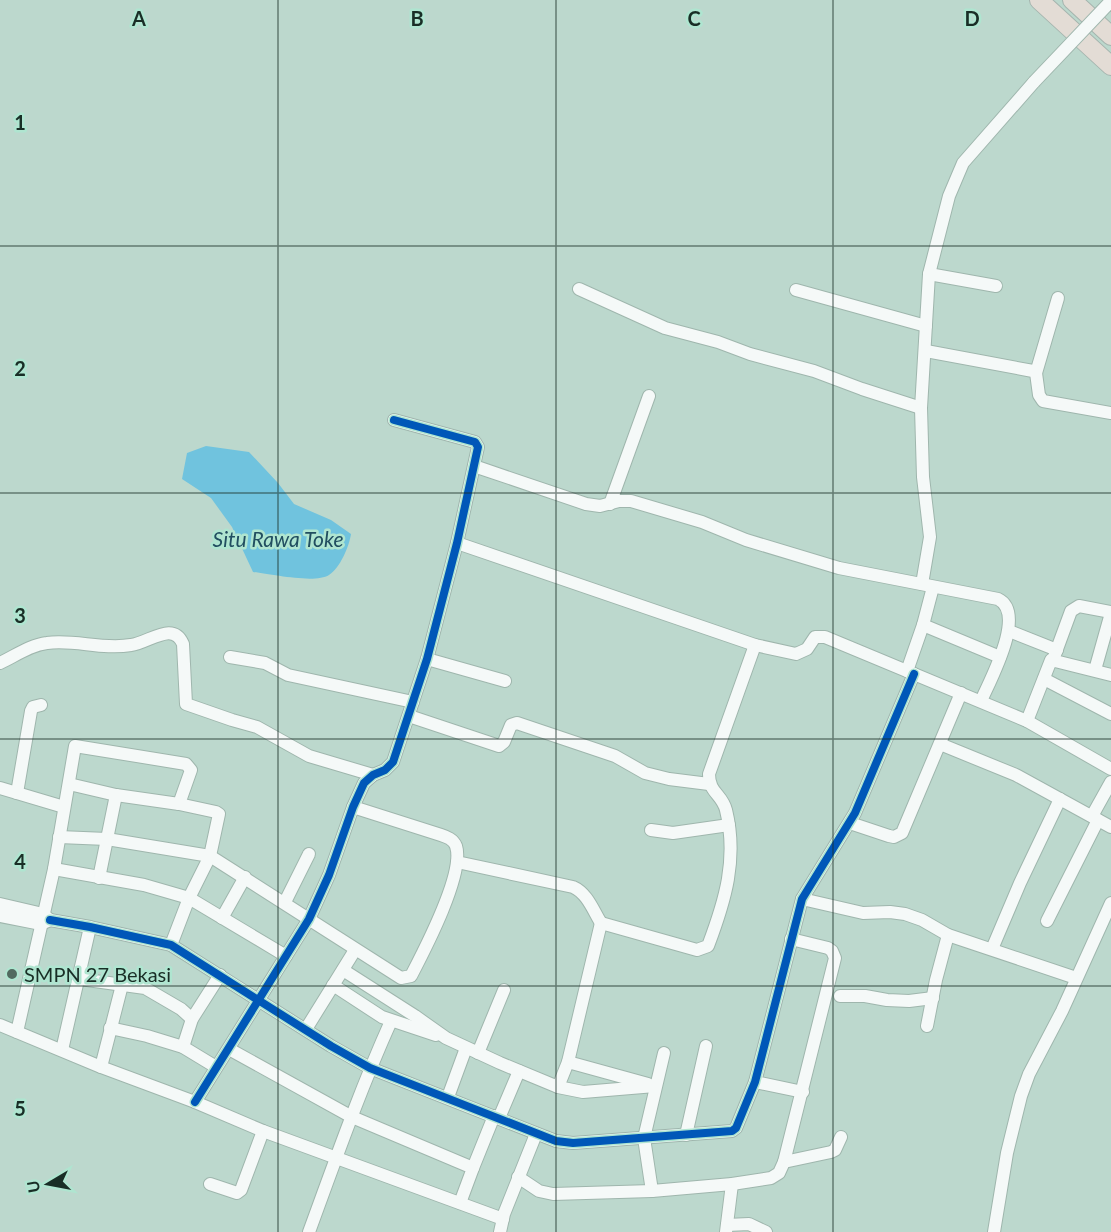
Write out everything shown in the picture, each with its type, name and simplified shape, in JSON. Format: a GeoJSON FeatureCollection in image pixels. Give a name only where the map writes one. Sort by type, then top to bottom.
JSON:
{"type":"FeatureCollection","features":[{"type":"Feature","properties":{"kind":"highway"},"geometry":{"type":"LineString","coordinates":[[1039,0],[1111,66]]}},
{"type":"Feature","properties":{"kind":"highway"},"geometry":{"type":"LineString","coordinates":[[1072,0],[1111,36]]}},
{"type":"Feature","properties":{"kind":"street"},"geometry":{"type":"LineString","coordinates":[[0,916],[90,927],[171,945],[370,1068],[564,1143],[686,1136],[732,1131],[736,1128],[755,1082],[802,900],[850,823],[910,672],[923,626],[928,586],[930,537],[922,466],[921,408],[929,274],[949,196],[963,163],[1034,82],[1111,1]]}},
{"type":"Feature","properties":{"kind":"street"},"geometry":{"type":"LineString","coordinates":[[929,274],[996,286]]}},
{"type":"Feature","properties":{"kind":"street"},"geometry":{"type":"LineString","coordinates":[[579,289],[665,328],[814,371],[921,408]]}},
{"type":"Feature","properties":{"kind":"street"},"geometry":{"type":"LineString","coordinates":[[796,290],[926,326]]}},
{"type":"Feature","properties":{"kind":"street"},"geometry":{"type":"LineString","coordinates":[[1058,298],[1036,373],[1039,395],[1043,401],[1111,413]]}},
{"type":"Feature","properties":{"kind":"street"},"geometry":{"type":"LineString","coordinates":[[926,351],[1036,373]]}},
{"type":"Feature","properties":{"kind":"street"},"geometry":{"type":"LineString","coordinates":[[610,504],[649,396]]}},
{"type":"Feature","properties":{"kind":"street"},"geometry":{"type":"LineString","coordinates":[[195,1102],[309,919],[330,875],[353,807],[364,783],[393,762],[427,659],[457,543],[478,447],[476,443],[394,420]]}},
{"type":"Feature","properties":{"kind":"street"},"geometry":{"type":"LineString","coordinates":[[474,466],[573,501],[600,506],[619,501],[631,501],[702,522],[746,540],[839,568],[1004,602],[1009,617],[1009,631],[981,701]]}},
{"type":"Feature","properties":{"kind":"street"},"geometry":{"type":"LineString","coordinates":[[457,543],[755,645],[796,654],[807,650],[815,637],[822,636],[1028,721],[1111,769]]}},
{"type":"Feature","properties":{"kind":"street"},"geometry":{"type":"LineString","coordinates":[[1028,721],[1071,611],[1079,606],[1111,612],[1095,670]]}},
{"type":"Feature","properties":{"kind":"street"},"geometry":{"type":"LineString","coordinates":[[923,626],[1000,657]]}},
{"type":"Feature","properties":{"kind":"street"},"geometry":{"type":"LineString","coordinates":[[1009,631],[1055,655],[1111,675]]}},
{"type":"Feature","properties":{"kind":"street"},"geometry":{"type":"LineString","coordinates":[[0,663],[45,643],[115,648],[135,645],[168,632],[175,633],[183,644],[186,704],[201,711],[257,727],[309,756],[374,775]]}},
{"type":"Feature","properties":{"kind":"street"},"geometry":{"type":"LineString","coordinates":[[457,862],[573,887],[585,896],[601,923],[697,950],[708,946],[722,908],[729,879],[729,825],[725,807],[709,784],[710,766],[755,645]]}},
{"type":"Feature","properties":{"kind":"street"},"geometry":{"type":"LineString","coordinates":[[230,657],[265,663],[288,675],[413,702]]}},
{"type":"Feature","properties":{"kind":"street"},"geometry":{"type":"LineString","coordinates":[[427,659],[505,681]]}},
{"type":"Feature","properties":{"kind":"street"},"geometry":{"type":"LineString","coordinates":[[1044,679],[1111,714]]}},
{"type":"Feature","properties":{"kind":"street"},"geometry":{"type":"LineString","coordinates":[[850,823],[889,837],[898,836],[902,832],[961,693]]}},
{"type":"Feature","properties":{"kind":"street"},"geometry":{"type":"LineString","coordinates":[[17,793],[31,711],[33,707],[41,705]]}},
{"type":"Feature","properties":{"kind":"street"},"geometry":{"type":"LineString","coordinates":[[409,716],[499,746],[504,742],[511,724],[517,723],[606,752],[654,776],[709,784]]}},
{"type":"Feature","properties":{"kind":"street"},"geometry":{"type":"LineString","coordinates":[[940,744],[992,764],[1111,827]]}},
{"type":"Feature","properties":{"kind":"street"},"geometry":{"type":"LineString","coordinates":[[17,1032],[45,920],[75,746],[186,764],[191,770],[179,804]]}},
{"type":"Feature","properties":{"kind":"street"},"geometry":{"type":"LineString","coordinates":[[1047,921],[1111,782]]}},
{"type":"Feature","properties":{"kind":"street"},"geometry":{"type":"LineString","coordinates":[[69,784],[116,795],[179,804],[219,814],[210,856],[189,898],[171,945]]}},
{"type":"Feature","properties":{"kind":"street"},"geometry":{"type":"LineString","coordinates":[[0,788],[64,807]]}},
{"type":"Feature","properties":{"kind":"street"},"geometry":{"type":"LineString","coordinates":[[99,878],[116,795]]}},
{"type":"Feature","properties":{"kind":"street"},"geometry":{"type":"LineString","coordinates":[[992,949],[1060,799]]}},
{"type":"Feature","properties":{"kind":"street"},"geometry":{"type":"LineString","coordinates":[[59,837],[107,839],[210,856],[285,902],[355,950],[406,979],[411,976],[436,929],[457,862],[456,845],[449,838],[353,807]]}},
{"type":"Feature","properties":{"kind":"street"},"geometry":{"type":"LineString","coordinates":[[651,830],[669,833],[729,825]]}},
{"type":"Feature","properties":{"kind":"street"},"geometry":{"type":"LineString","coordinates":[[285,902],[309,854]]}},
{"type":"Feature","properties":{"kind":"street"},"geometry":{"type":"LineString","coordinates":[[54,869],[144,885],[189,898],[286,956]]}},
{"type":"Feature","properties":{"kind":"street"},"geometry":{"type":"LineString","coordinates":[[222,918],[245,877]]}},
{"type":"Feature","properties":{"kind":"street"},"geometry":{"type":"LineString","coordinates":[[802,900],[863,913],[905,914],[922,920],[948,935],[1076,978]]}},
{"type":"Feature","properties":{"kind":"street"},"geometry":{"type":"LineString","coordinates":[[0,904],[45,920]]}},
{"type":"Feature","properties":{"kind":"street"},"geometry":{"type":"LineString","coordinates":[[994,1232],[1007,1153],[1021,1096],[1029,1074],[1062,1011],[1110,906]]}},
{"type":"Feature","properties":{"kind":"street"},"geometry":{"type":"LineString","coordinates":[[558,1087],[568,1062],[601,923]]}},
{"type":"Feature","properties":{"kind":"street"},"geometry":{"type":"LineString","coordinates":[[62,1050],[90,927]]}},
{"type":"Feature","properties":{"kind":"street"},"geometry":{"type":"LineString","coordinates":[[927,1026],[948,935]]}},
{"type":"Feature","properties":{"kind":"street"},"geometry":{"type":"LineString","coordinates":[[518,1177],[539,1191],[553,1194],[652,1191],[732,1184],[771,1178],[779,1173],[803,1092],[835,958],[828,948],[791,939]]}},
{"type":"Feature","properties":{"kind":"street"},"geometry":{"type":"LineString","coordinates":[[306,1029],[355,950]]}},
{"type":"Feature","properties":{"kind":"street"},"geometry":{"type":"LineString","coordinates":[[343,970],[447,1038],[558,1087],[583,1092],[655,1086]]}},
{"type":"Feature","properties":{"kind":"street"},"geometry":{"type":"LineString","coordinates":[[183,1047],[192,1019],[220,975]]}},
{"type":"Feature","properties":{"kind":"street"},"geometry":{"type":"LineString","coordinates":[[80,978],[145,988],[192,1019]]}},
{"type":"Feature","properties":{"kind":"street"},"geometry":{"type":"LineString","coordinates":[[100,1067],[122,985]]}},
{"type":"Feature","properties":{"kind":"street"},"geometry":{"type":"LineString","coordinates":[[333,985],[391,1021],[447,1038]]}},
{"type":"Feature","properties":{"kind":"street"},"geometry":{"type":"LineString","coordinates":[[448,1097],[504,990]]}},
{"type":"Feature","properties":{"kind":"street"},"geometry":{"type":"LineString","coordinates":[[840,996],[866,996],[909,1001],[933,998]]}},
{"type":"Feature","properties":{"kind":"street"},"geometry":{"type":"LineString","coordinates":[[309,1232],[335,1157],[391,1021]]}},
{"type":"Feature","properties":{"kind":"street"},"geometry":{"type":"LineString","coordinates":[[0,1025],[262,1131],[503,1219]]}},
{"type":"Feature","properties":{"kind":"street"},"geometry":{"type":"LineString","coordinates":[[110,1028],[183,1047],[216,1067]]}},
{"type":"Feature","properties":{"kind":"street"},"geometry":{"type":"LineString","coordinates":[[686,1136],[706,1046]]}},
{"type":"Feature","properties":{"kind":"street"},"geometry":{"type":"LineString","coordinates":[[229,1049],[352,1117],[473,1168]]}},
{"type":"Feature","properties":{"kind":"street"},"geometry":{"type":"LineString","coordinates":[[652,1191],[644,1138],[664,1053]]}},
{"type":"Feature","properties":{"kind":"street"},"geometry":{"type":"LineString","coordinates":[[568,1062],[655,1086]]}},
{"type":"Feature","properties":{"kind":"street"},"geometry":{"type":"LineString","coordinates":[[460,1203],[473,1168],[519,1071]]}},
{"type":"Feature","properties":{"kind":"street"},"geometry":{"type":"LineString","coordinates":[[755,1082],[803,1092]]}},
{"type":"Feature","properties":{"kind":"street"},"geometry":{"type":"LineString","coordinates":[[210,1184],[237,1193],[241,1190],[262,1131]]}},
{"type":"Feature","properties":{"kind":"street"},"geometry":{"type":"LineString","coordinates":[[500,1232],[518,1177],[536,1134]]}},
{"type":"Feature","properties":{"kind":"street"},"geometry":{"type":"LineString","coordinates":[[784,1162],[831,1152],[835,1150],[841,1137]]}},
{"type":"Feature","properties":{"kind":"street"},"geometry":{"type":"LineString","coordinates":[[732,1184],[727,1228],[749,1224],[766,1232]]}},
{"type":"Feature","properties":{"kind":"water","name":"Situ Rawa Toke"},"geometry":{"type":"Polygon","coordinates":[[[206,446],[249,452],[294,504],[331,520],[351,534],[343,557],[333,572],[322,578],[314,579],[253,572],[232,527],[211,498],[182,479],[187,453],[206,446]]]}},
{"type":"Feature","properties":{"kind":"cycle path"},"geometry":{"type":"LineString","coordinates":[[195,1102],[309,919],[329,875],[364,783],[393,762],[427,659],[457,543],[478,447],[475,442],[394,420]]}},
{"type":"Feature","properties":{"kind":"cycle path"},"geometry":{"type":"LineString","coordinates":[[50,920],[171,945],[370,1068],[556,1141],[573,1143],[732,1131],[736,1128],[755,1082],[802,899],[855,813],[914,674]]}},
{"type":"Feature","properties":{"kind":"place","name":"SMPN 27 Bekasi"},"geometry":{"type":"Point","coordinates":[12,974]}}]}
